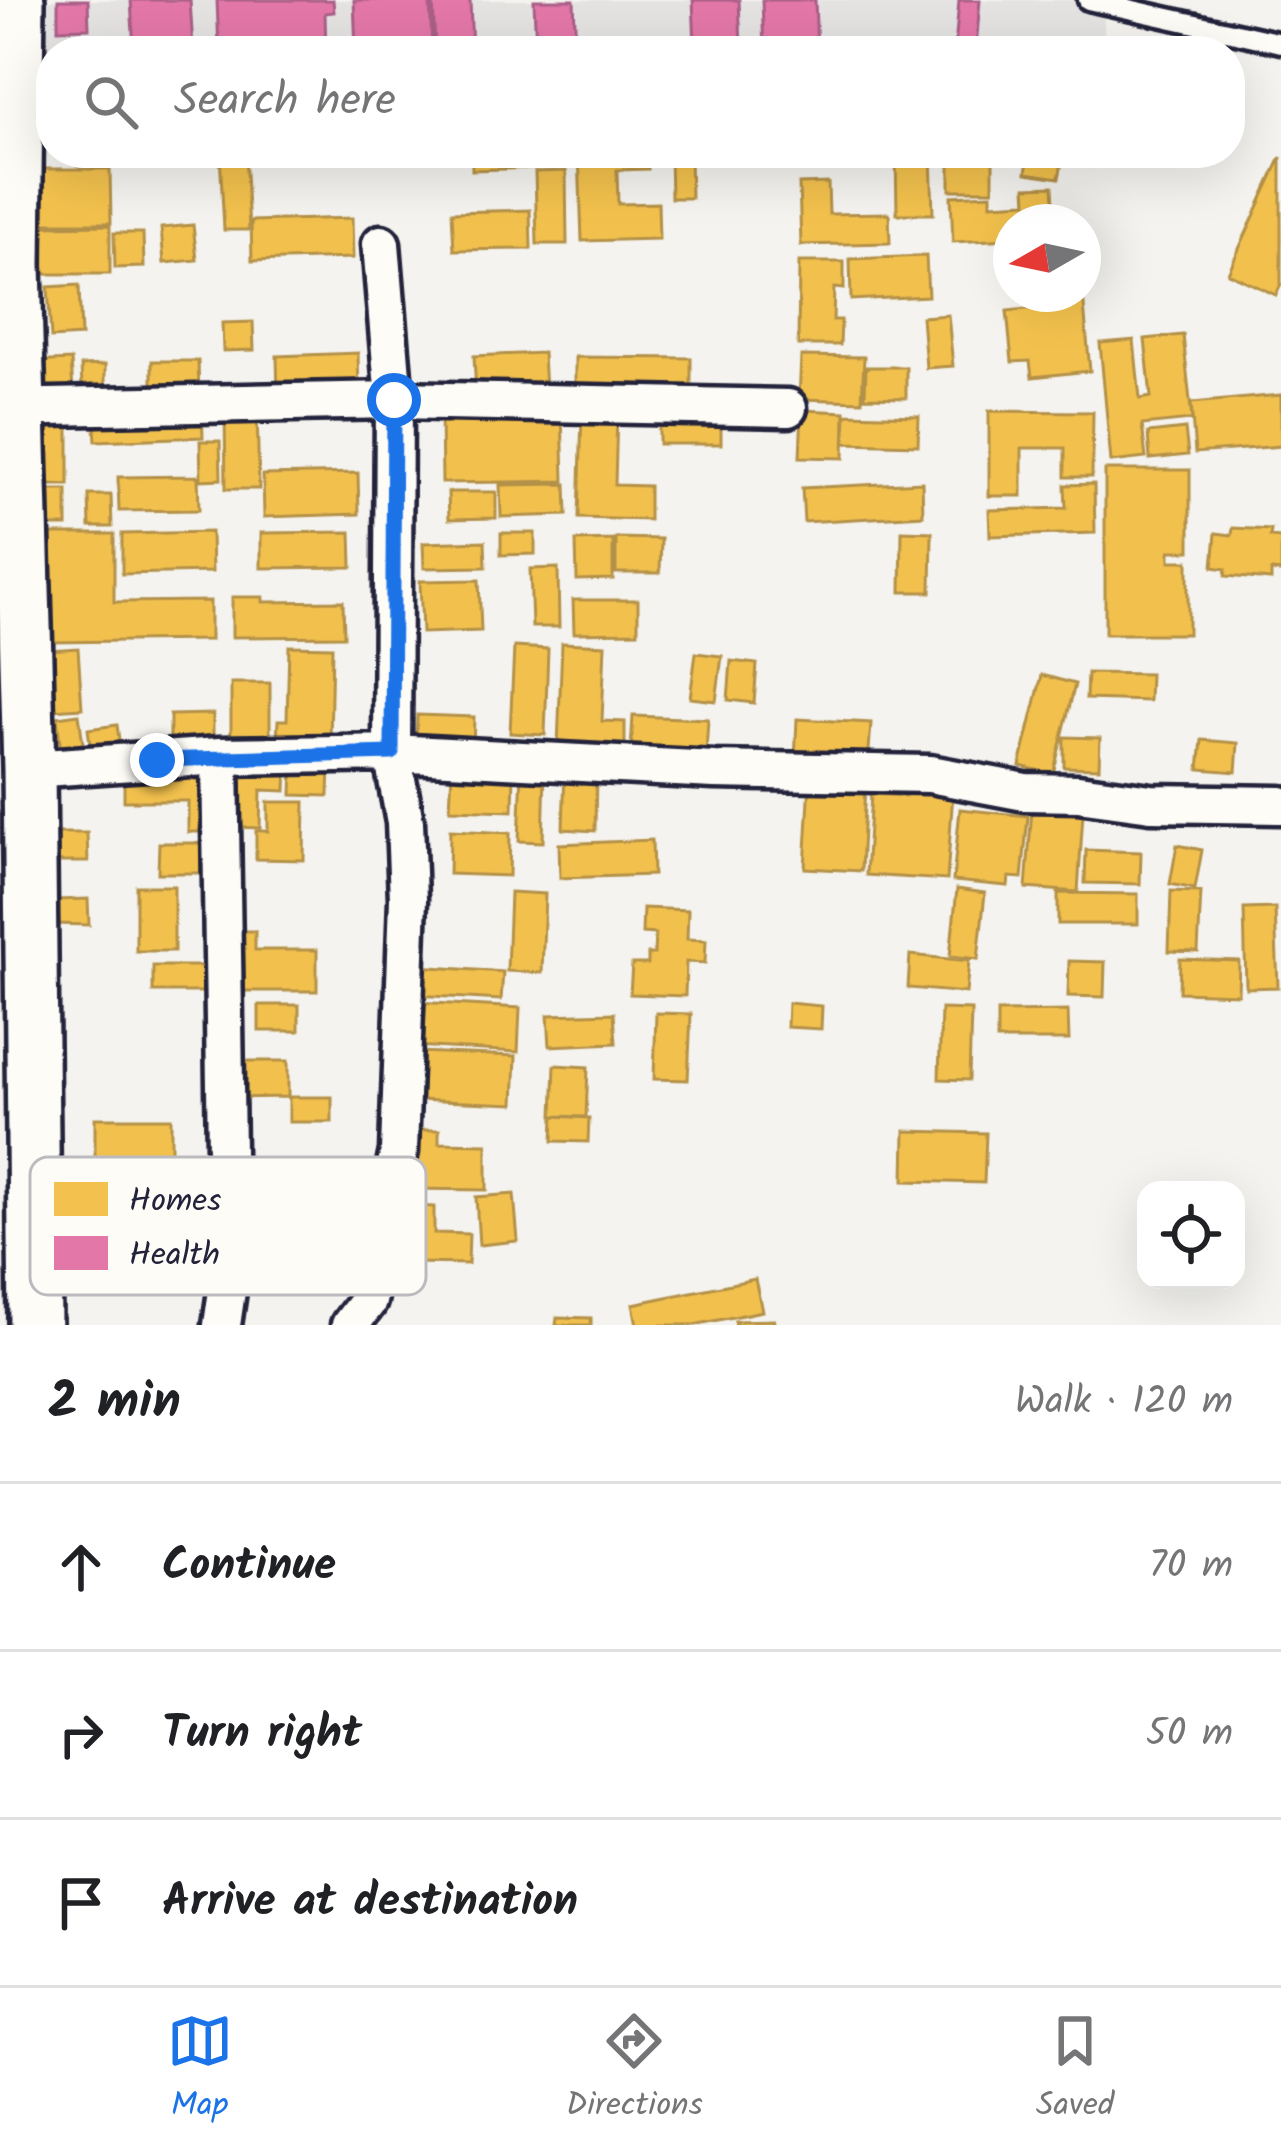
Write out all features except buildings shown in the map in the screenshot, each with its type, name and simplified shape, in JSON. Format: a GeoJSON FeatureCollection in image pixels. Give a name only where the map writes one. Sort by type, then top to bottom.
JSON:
{"type":"FeatureCollection","features":[{"type":"Feature","properties":{"kind":"street"},"geometry":{"type":"LineString","coordinates":[[19,0],[8,89],[12,700],[29,769],[33,1157]]}},
{"type":"Feature","properties":{"kind":"street"},"geometry":{"type":"LineString","coordinates":[[380,244],[394,400],[392,753],[405,822],[408,899],[397,1157]]}},
{"type":"Feature","properties":{"kind":"street"},"geometry":{"type":"LineString","coordinates":[[9,408],[394,400],[788,408]]}},
{"type":"Feature","properties":{"kind":"street"},"geometry":{"type":"LineString","coordinates":[[29,769],[220,756],[392,753],[714,770],[930,774],[1025,793],[1281,805]]}},
{"type":"Feature","properties":{"kind":"street"},"geometry":{"type":"LineString","coordinates":[[220,756],[226,1157]]}},
{"type":"Feature","properties":{"kind":"street"},"geometry":{"type":"LineString","coordinates":[[35,1295],[35,1325]]}},
{"type":"Feature","properties":{"kind":"street"},"geometry":{"type":"LineString","coordinates":[[222,1325],[226,1295]]}},
{"type":"Feature","properties":{"kind":"street"},"geometry":{"type":"LineString","coordinates":[[350,1325],[369,1295]]}},
{"type":"Feature","properties":{"kind":"lane"},"geometry":{"type":"LineString","coordinates":[[1088,0],[1281,44]]}},
{"type":"Feature","properties":{"kind":"shaded area"},"geometry":{"type":"Polygon","coordinates":[[[38,0],[1103,0],[1104,36],[37,36],[38,0]]]}},
{"type":"Feature","properties":{"kind":"route"},"geometry":{"type":"LineString","coordinates":[[157,760],[392,753],[394,400]]}}]}
